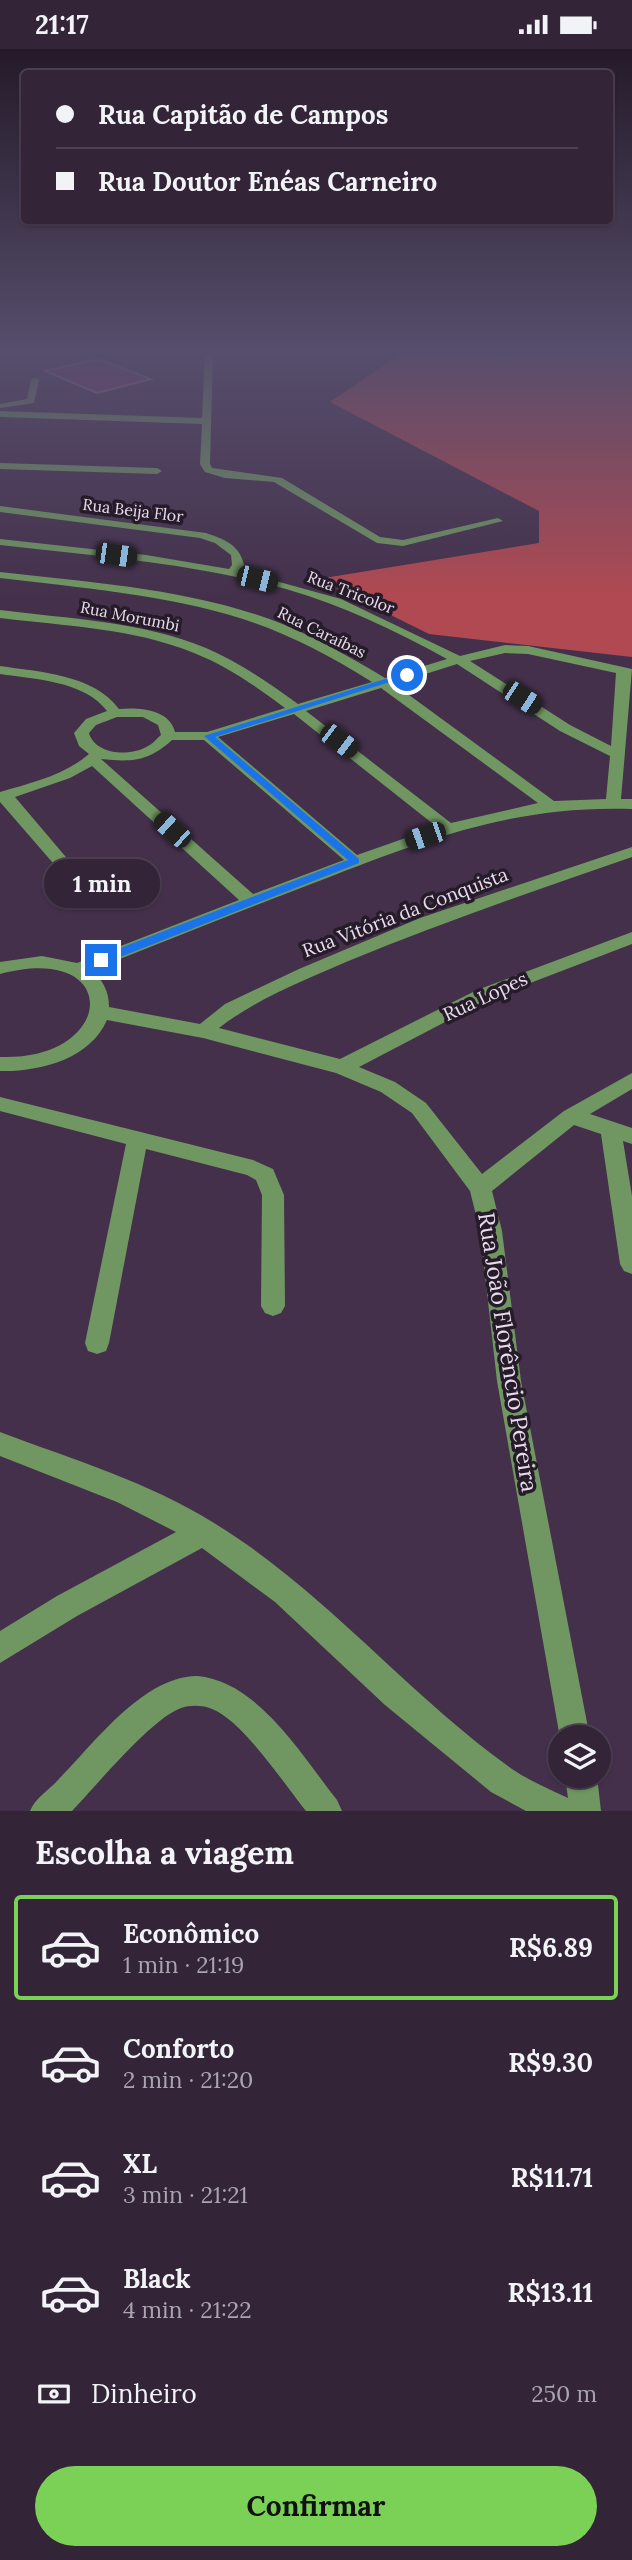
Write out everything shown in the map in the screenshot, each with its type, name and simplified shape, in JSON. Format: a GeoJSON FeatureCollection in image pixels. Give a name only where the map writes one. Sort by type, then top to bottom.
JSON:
{"type":"FeatureCollection","features":[{"type":"Feature","properties":{"kind":"street"},"geometry":{"type":"LineString","coordinates":[[207,434],[205,464],[208,470],[220,474],[278,480],[380,542],[403,543],[498,521]]}},
{"type":"Feature","properties":{"kind":"street"},"geometry":{"type":"LineString","coordinates":[[0,466],[157,471]]}},
{"type":"Feature","properties":{"kind":"street","name":"Rua Beija Flor"},"geometry":{"type":"LineString","coordinates":[[0,509],[202,535],[219,541],[236,554],[238,565],[232,572]]}},
{"type":"Feature","properties":{"kind":"street","name":"Rua Tricolor"},"geometry":{"type":"LineString","coordinates":[[0,542],[232,572],[330,600],[378,620],[458,660],[590,742],[623,745]]}},
{"type":"Feature","properties":{"kind":"street","name":"Rua Caraíbas"},"geometry":{"type":"LineString","coordinates":[[0,575],[140,593],[240,615],[280,628],[329,652],[382,683],[550,805]]}},
{"type":"Feature","properties":{"kind":"street","name":"Rua Morumbi"},"geometry":{"type":"LineString","coordinates":[[0,614],[103,627],[182,643],[239,670],[295,709],[448,828]]}},
{"type":"Feature","properties":{"kind":"street"},"geometry":{"type":"LineString","coordinates":[[168,736],[208,736],[458,660],[520,649],[627,673],[623,745],[613,802]]}},
{"type":"Feature","properties":{"kind":"street"},"geometry":{"type":"LineString","coordinates":[[0,670],[78,686],[102,695],[110,701],[115,713]]}},
{"type":"Feature","properties":{"kind":"street"},"geometry":{"type":"LineString","coordinates":[[85,889],[3,796],[58,776],[95,757],[126,757],[154,750],[168,736],[169,728],[155,716],[143,713],[115,713],[91,721],[80,735],[87,749],[95,757],[251,901]]}},
{"type":"Feature","properties":{"kind":"street"},"geometry":{"type":"LineString","coordinates":[[208,736],[355,861]]}},
{"type":"Feature","properties":{"kind":"street"},"geometry":{"type":"LineString","coordinates":[[76,970],[355,861],[448,828],[550,805],[613,802],[632,804]]}},
{"type":"Feature","properties":{"kind":"street","name":"Rua Vitória da Conquista"},"geometry":{"type":"LineString","coordinates":[[204,1031],[232,1008],[251,997],[341,957],[426,922],[632,852]]}},
{"type":"Feature","properties":{"kind":"street","name":"Rua Lopes"},"geometry":{"type":"LineString","coordinates":[[342,1067],[484,993],[632,938]]}},
{"type":"Feature","properties":{"kind":"street"},"geometry":{"type":"LineString","coordinates":[[0,968],[32,962],[55,963],[76,970],[91,981],[100,995],[100,1012],[93,1029],[77,1044],[56,1056],[1,1070]]}},
{"type":"Feature","properties":{"kind":"street","name":"Rua João Florêncio Pereira"},"geometry":{"type":"LineString","coordinates":[[100,1012],[204,1031],[342,1067],[388,1087],[419,1108],[480,1188],[491,1231],[509,1381],[573,1725]]}},
{"type":"Feature","properties":{"kind":"street"},"geometry":{"type":"LineString","coordinates":[[480,1188],[571,1115],[632,1080]]}},
{"type":"Feature","properties":{"kind":"street"},"geometry":{"type":"LineString","coordinates":[[0,1104],[253,1168],[265,1175],[273,1195],[273,1306]]}},
{"type":"Feature","properties":{"kind":"street"},"geometry":{"type":"LineString","coordinates":[[571,1115],[632,1136]]}},
{"type":"Feature","properties":{"kind":"street"},"geometry":{"type":"LineString","coordinates":[[610,1127],[632,1264]]}},
{"type":"Feature","properties":{"kind":"street"},"geometry":{"type":"LineString","coordinates":[[97,1343],[137,1140]]}},
{"type":"Feature","properties":{"kind":"street"},"geometry":{"type":"LineString","coordinates":[[0,1444],[126,1493],[204,1532],[285,1592],[396,1694],[502,1781],[559,1811]]}},
{"type":"Feature","properties":{"kind":"street"},"geometry":{"type":"LineString","coordinates":[[0,1649],[67,1606],[204,1532]]}},
{"type":"Feature","properties":{"kind":"street"},"geometry":{"type":"LineString","coordinates":[[46,1811],[60,1801],[140,1719],[177,1693],[202,1691],[225,1699],[257,1727],[326,1811]]}},
{"type":"Feature","properties":{"kind":"street"},"geometry":{"type":"LineString","coordinates":[[582,1788],[585,1811]]}},
{"type":"Feature","properties":{"kind":"shaded area"},"geometry":{"type":"Polygon","coordinates":[[[392,434],[632,434],[632,657],[429,634],[318,579],[539,543],[539,511],[392,434]]]}},
{"type":"Feature","properties":{"kind":"route"},"geometry":{"type":"LineString","coordinates":[[101,960],[355,861],[208,736],[407,675]]}}]}
